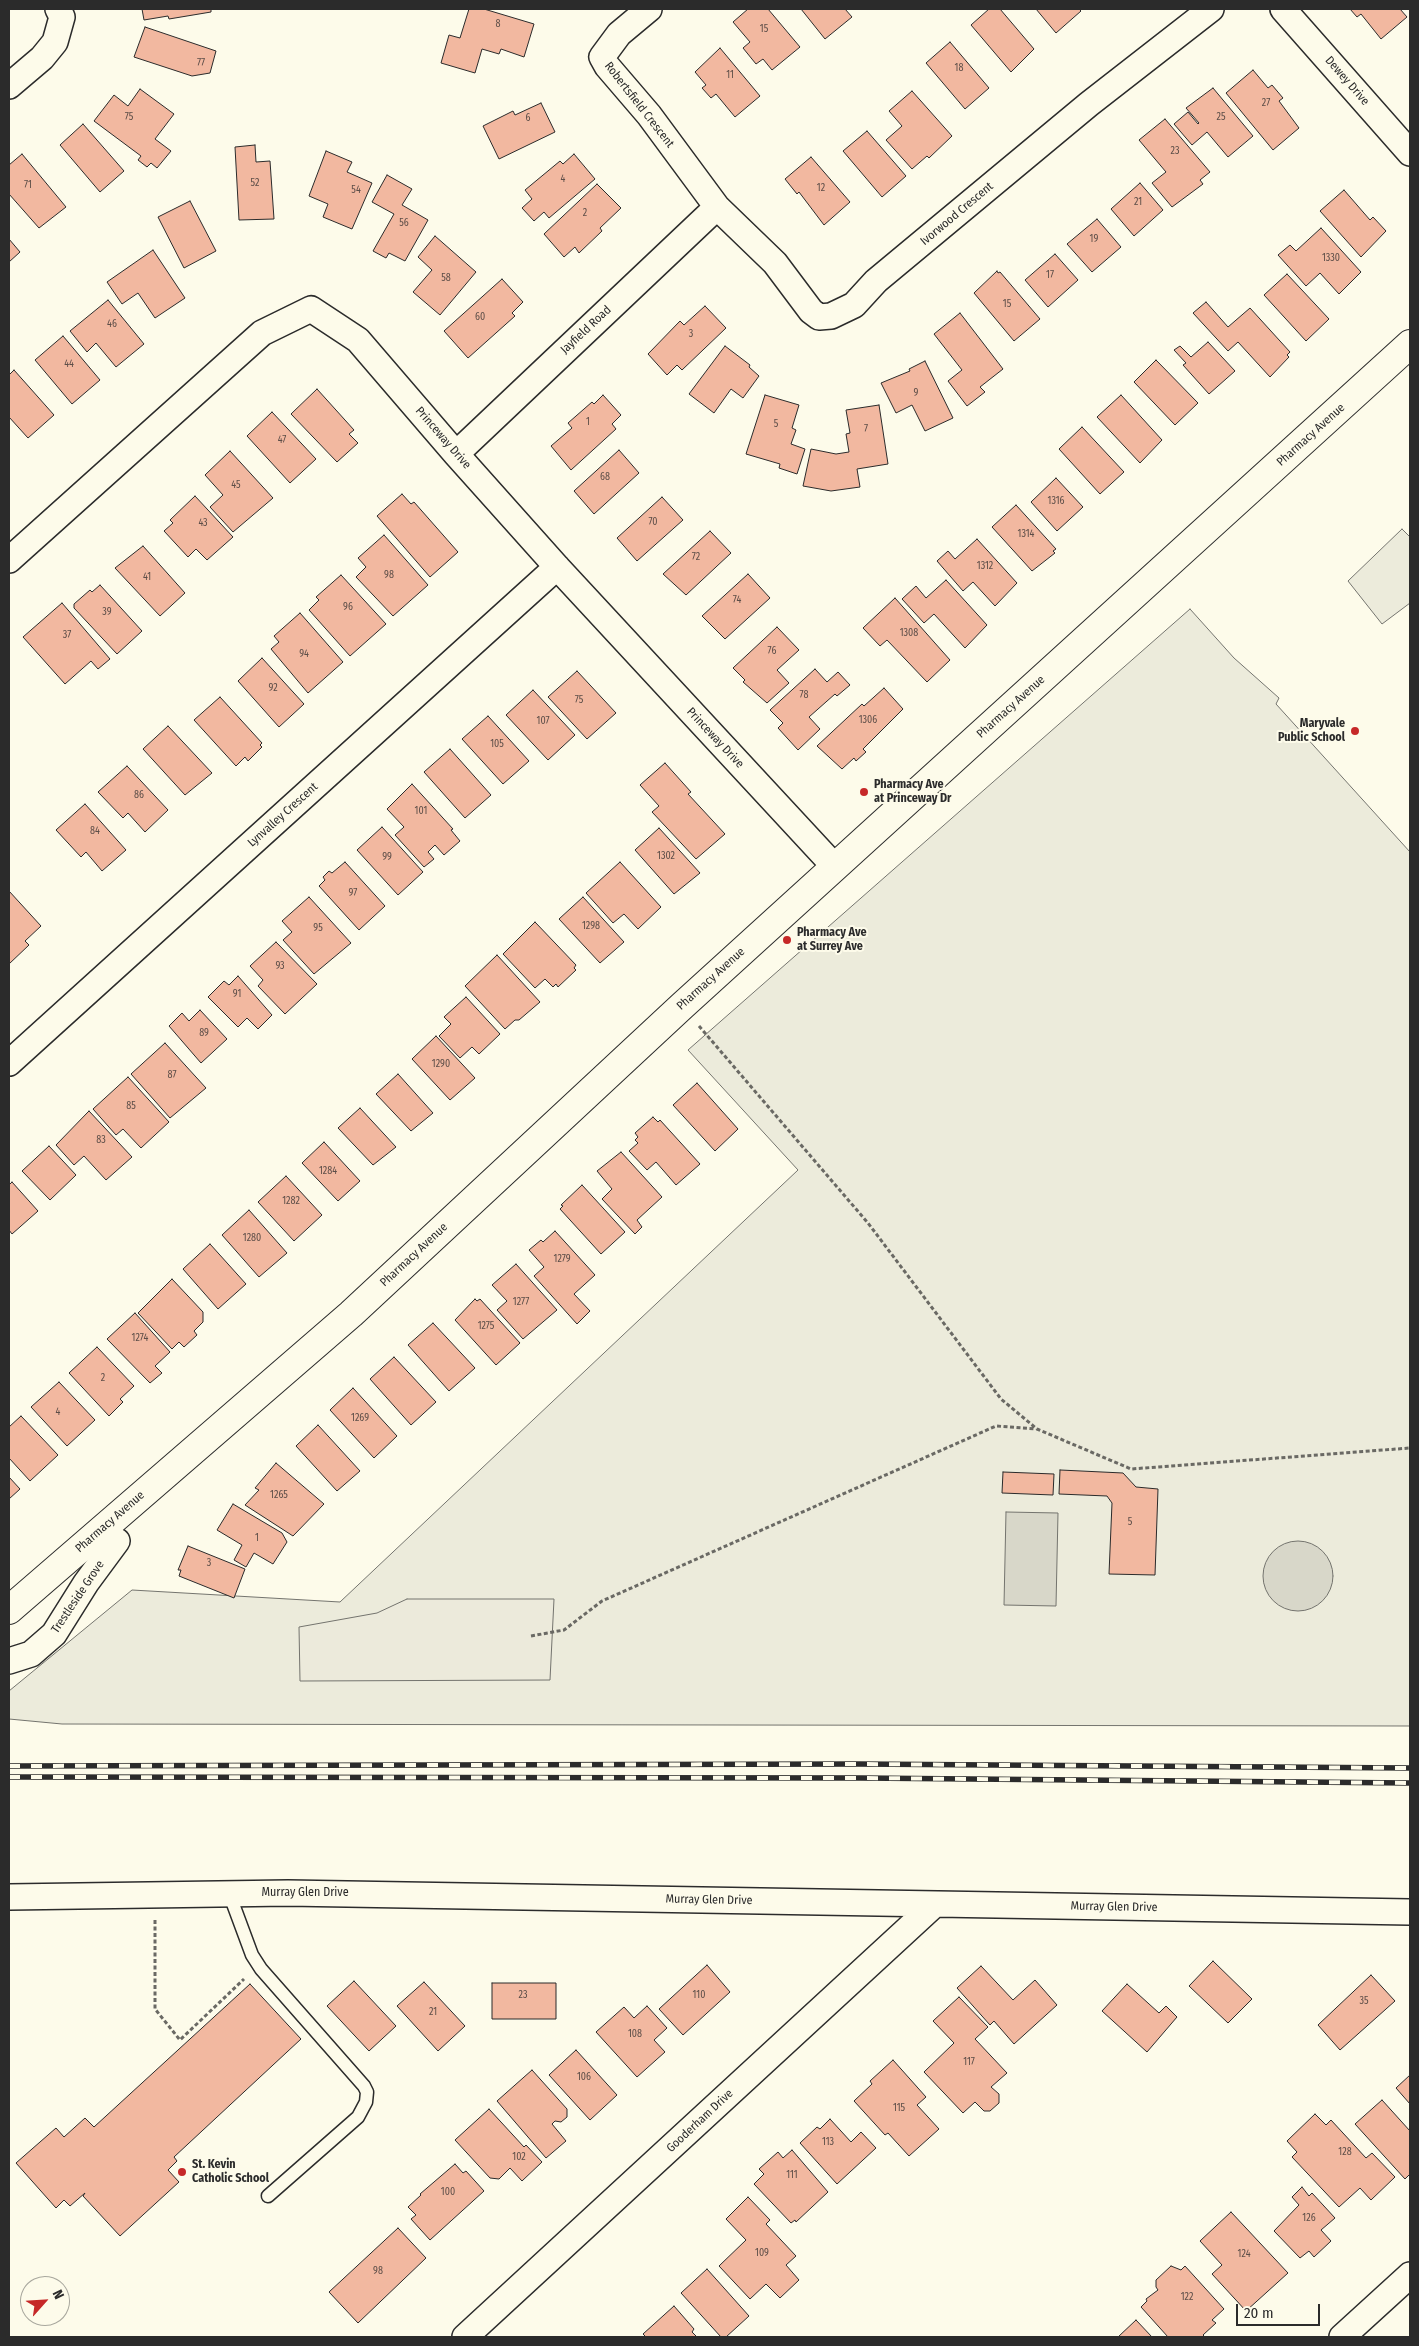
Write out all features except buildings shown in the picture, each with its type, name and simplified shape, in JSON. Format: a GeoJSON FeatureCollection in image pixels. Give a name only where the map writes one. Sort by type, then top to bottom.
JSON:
{"type":"FeatureCollection","features":[{"type":"Feature","properties":{"kind":"street"},"geometry":{"type":"LineString","coordinates":[[9,86],[42,58],[55,42],[62,17],[58,9]]}},
{"type":"Feature","properties":{"kind":"street","name":"Robertsfield Crescent"},"geometry":{"type":"LineString","coordinates":[[649,9],[619,34],[602,57],[607,66],[649,115],[717,207]]}},
{"type":"Feature","properties":{"kind":"street","name":"Ivorwood Crescent"},"geometry":{"type":"LineString","coordinates":[[717,207],[775,263],[811,311],[819,317],[831,316],[854,305],[876,281],[898,262],[1089,104],[1210,9]]}},
{"type":"Feature","properties":{"kind":"street","name":"Dewey Drive"},"geometry":{"type":"LineString","coordinates":[[1283,9],[1410,153]]}},
{"type":"Feature","properties":{"kind":"street","name":"Jayfield Road"},"geometry":{"type":"LineString","coordinates":[[456,454],[717,207]]}},
{"type":"Feature","properties":{"kind":"street","name":"Princeway Drive"},"geometry":{"type":"LineString","coordinates":[[9,560],[262,333],[311,309],[358,340],[456,454],[558,567],[834,867]]}},
{"type":"Feature","properties":{"kind":"street","name":"Pharmacy Avenue"},"geometry":{"type":"LineString","coordinates":[[9,1610],[351,1314],[682,1006],[1410,344]]}},
{"type":"Feature","properties":{"kind":"street","name":"Lynvalley Crescent"},"geometry":{"type":"LineString","coordinates":[[9,1063],[558,567]]}},
{"type":"Feature","properties":{"kind":"street","name":"Trestleside Grove"},"geometry":{"type":"LineString","coordinates":[[9,1661],[31,1654],[54,1634],[86,1583],[117,1541]]}},
{"type":"Feature","properties":{"kind":"street","name":"Murray Glen Drive"},"geometry":{"type":"LineString","coordinates":[[9,1897],[288,1892],[1410,1912]]}},
{"type":"Feature","properties":{"kind":"street","name":"Gooderham Drive"},"geometry":{"type":"LineString","coordinates":[[465,2337],[935,1904]]}},
{"type":"Feature","properties":{"kind":"street"},"geometry":{"type":"LineString","coordinates":[[1342,2337],[1410,2275]]}},
{"type":"Feature","properties":{"kind":"lane"},"geometry":{"type":"LineString","coordinates":[[229,1893],[252,1955],[258,1965],[364,2086],[367,2092],[366,2102],[358,2117],[268,2196]]}},
{"type":"Feature","properties":{"kind":"path"},"geometry":{"type":"LineString","coordinates":[[682,1006],[868,1223],[1001,1399],[1037,1429],[1131,1469],[1410,1448]]}},
{"type":"Feature","properties":{"kind":"path"},"geometry":{"type":"LineString","coordinates":[[531,1636],[564,1630],[602,1601],[996,1426],[1037,1429]]}},
{"type":"Feature","properties":{"kind":"path"},"geometry":{"type":"LineString","coordinates":[[155,1894],[156,2009],[180,2040],[258,1965]]}},
{"type":"Feature","properties":{"kind":"shaded area"},"geometry":{"type":"Polygon","coordinates":[[[1402,529],[1410,537],[1410,603],[1382,624],[1348,581],[1402,529]]]}},
{"type":"Feature","properties":{"kind":"shaded area"},"geometry":{"type":"Polygon","coordinates":[[[1190,609],[1234,658],[1279,698],[1276,704],[1410,852],[1410,1726],[62,1724],[9,1719],[9,1691],[132,1590],[340,1602],[798,1170],[688,1050],[1190,609]]]}},
{"type":"Feature","properties":{"kind":"shaded area"},"geometry":{"type":"Polygon","coordinates":[[[1006,1512],[1058,1513],[1056,1606],[1004,1605],[1006,1512]]]}},
{"type":"Feature","properties":{"kind":"shaded area"},"geometry":{"type":"Polygon","coordinates":[[[1298,1541],[1317,1547],[1327,1557],[1333,1576],[1327,1595],[1317,1605],[1298,1611],[1279,1605],[1269,1595],[1263,1576],[1269,1557],[1279,1547],[1298,1541]]]}},
{"type":"Feature","properties":{"kind":"shaded area"},"geometry":{"type":"Polygon","coordinates":[[[407,1599],[554,1599],[550,1680],[300,1681],[299,1627],[377,1613],[407,1599]]]}},
{"type":"Feature","properties":{"kind":"railway"},"geometry":{"type":"LineString","coordinates":[[9,1766],[857,1764],[1410,1768]]}},
{"type":"Feature","properties":{"kind":"railway"},"geometry":{"type":"LineString","coordinates":[[9,1777],[861,1778],[1410,1783]]}},
{"type":"Feature","properties":{"kind":"place","name":"Maryvale Public School"},"geometry":{"type":"Point","coordinates":[1355,731]}},
{"type":"Feature","properties":{"kind":"place","name":"Pharmacy Ave at Princeway Dr"},"geometry":{"type":"Point","coordinates":[864,792]}},
{"type":"Feature","properties":{"kind":"place","name":"Pharmacy Ave at Surrey Ave"},"geometry":{"type":"Point","coordinates":[787,940]}},
{"type":"Feature","properties":{"kind":"place","name":"St. Kevin Catholic School"},"geometry":{"type":"Point","coordinates":[182,2172]}}]}
